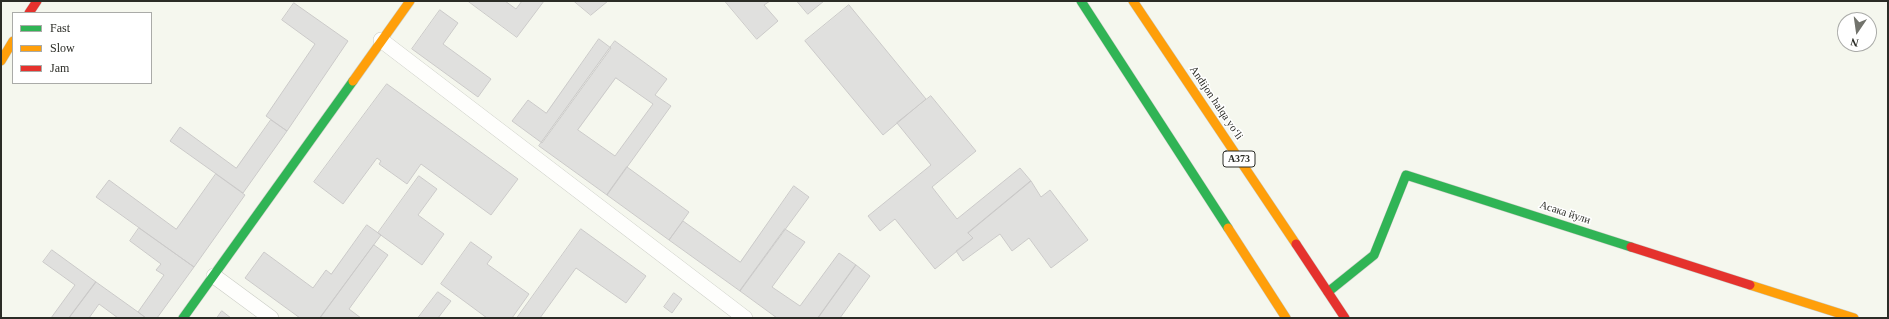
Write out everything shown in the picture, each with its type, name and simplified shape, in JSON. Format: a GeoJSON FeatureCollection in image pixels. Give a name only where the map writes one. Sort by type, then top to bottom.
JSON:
{"type":"FeatureCollection","features":[{"type":"Feature","properties":{"kind":"main road"},"geometry":{"type":"LineString","coordinates":[[30,12],[36,1]]}},
{"type":"Feature","properties":{"kind":"main road"},"geometry":{"type":"LineString","coordinates":[[183,318],[410,1]]}},
{"type":"Feature","properties":{"kind":"main road"},"geometry":{"type":"LineString","coordinates":[[1081,1],[1286,318]]}},
{"type":"Feature","properties":{"kind":"main road","name":"Andijon halqa yo‘li"},"geometry":{"type":"LineString","coordinates":[[1133,1],[1345,318]]}},
{"type":"Feature","properties":{"kind":"main road"},"geometry":{"type":"LineString","coordinates":[[1,61],[12,43]]}},
{"type":"Feature","properties":{"kind":"main road","name":"Асака йули"},"geometry":{"type":"LineString","coordinates":[[1328,292],[1374,255],[1406,175],[1854,318]]}},
{"type":"Feature","properties":{"kind":"lane"},"geometry":{"type":"LineString","coordinates":[[381,40],[745,318]]}},
{"type":"Feature","properties":{"kind":"lane"},"geometry":{"type":"LineString","coordinates":[[214,276],[271,318]]}},
{"type":"Feature","properties":{"kind":"building"},"geometry":{"type":"Polygon","coordinates":[[[468,1],[505,1],[516,9],[522,1],[544,1],[517,37],[468,1]]]}},
{"type":"Feature","properties":{"kind":"building"},"geometry":{"type":"Polygon","coordinates":[[[574,1],[608,1],[591,15],[574,1]]]}},
{"type":"Feature","properties":{"kind":"building"},"geometry":{"type":"Polygon","coordinates":[[[725,1],[770,1],[764,5],[778,21],[757,39],[725,1]]]}},
{"type":"Feature","properties":{"kind":"building"},"geometry":{"type":"Polygon","coordinates":[[[797,1],[824,1],[808,14],[797,1]]]}},
{"type":"Feature","properties":{"kind":"building"},"geometry":{"type":"Polygon","coordinates":[[[294,3],[348,41],[287,131],[266,116],[315,44],[282,20],[294,3]]]}},
{"type":"Feature","properties":{"kind":"building"},"geometry":{"type":"Polygon","coordinates":[[[849,5],[926,99],[883,135],[805,41],[849,5]]]}},
{"type":"Feature","properties":{"kind":"building"},"geometry":{"type":"Polygon","coordinates":[[[440,10],[458,23],[443,44],[491,79],[478,97],[412,49],[440,10]]]}},
{"type":"Feature","properties":{"kind":"building"},"geometry":{"type":"Polygon","coordinates":[[[599,39],[611,48],[542,143],[512,121],[528,100],[546,113],[599,39]]]}},
{"type":"Feature","properties":{"kind":"building"},"geometry":{"type":"Polygon","coordinates":[[[615,41],[667,79],[655,95],[671,106],[607,195],[539,146],[615,41]],[[616,78],[578,130],[615,156],[653,104],[616,78]]]}},
{"type":"Feature","properties":{"kind":"building"},"geometry":{"type":"Polygon","coordinates":[[[387,84],[518,179],[491,215],[421,164],[407,184],[379,164],[381,161],[377,158],[343,204],[314,182],[387,84]]]}},
{"type":"Feature","properties":{"kind":"building"},"geometry":{"type":"Polygon","coordinates":[[[931,96],[976,151],[932,187],[957,219],[1020,168],[1031,181],[968,233],[973,238],[935,269],[895,219],[880,231],[868,216],[931,165],[897,123],[931,96]]]}},
{"type":"Feature","properties":{"kind":"building"},"geometry":{"type":"Polygon","coordinates":[[[271,120],[287,131],[243,193],[170,141],[180,127],[236,168],[271,120]]]}},
{"type":"Feature","properties":{"kind":"building"},"geometry":{"type":"Polygon","coordinates":[[[627,167],[689,212],[669,240],[607,195],[627,167]]]}},
{"type":"Feature","properties":{"kind":"building"},"geometry":{"type":"Polygon","coordinates":[[[216,174],[245,195],[194,267],[96,197],[109,180],[176,229],[216,174]]]}},
{"type":"Feature","properties":{"kind":"building"},"geometry":{"type":"Polygon","coordinates":[[[419,176],[437,189],[418,215],[444,234],[422,265],[378,233],[419,176]]]}},
{"type":"Feature","properties":{"kind":"building"},"geometry":{"type":"Polygon","coordinates":[[[1031,181],[1041,197],[1050,190],[1088,240],[1051,268],[1029,238],[1012,251],[1000,234],[963,261],[956,251],[973,238],[968,233],[1031,181]]]}},
{"type":"Feature","properties":{"kind":"building"},"geometry":{"type":"Polygon","coordinates":[[[794,186],[809,197],[740,291],[669,240],[683,221],[740,262],[794,186]]]}},
{"type":"Feature","properties":{"kind":"building"},"geometry":{"type":"Polygon","coordinates":[[[367,225],[381,235],[320,318],[300,318],[245,278],[264,252],[313,288],[326,270],[331,274],[367,225]]]}},
{"type":"Feature","properties":{"kind":"building"},"geometry":{"type":"Polygon","coordinates":[[[139,228],[194,267],[157,318],[146,318],[138,312],[164,275],[156,270],[161,264],[130,241],[139,228]]]}},
{"type":"Feature","properties":{"kind":"building"},"geometry":{"type":"Polygon","coordinates":[[[581,229],[646,276],[626,303],[576,268],[540,318],[517,318],[581,229]]]}},
{"type":"Feature","properties":{"kind":"building"},"geometry":{"type":"Polygon","coordinates":[[[785,229],[805,242],[772,287],[800,306],[839,253],[856,265],[818,318],[777,318],[740,291],[785,229]]]}},
{"type":"Feature","properties":{"kind":"building"},"geometry":{"type":"Polygon","coordinates":[[[471,242],[492,257],[487,264],[529,294],[512,318],[487,318],[441,284],[471,242]]]}},
{"type":"Feature","properties":{"kind":"building"},"geometry":{"type":"Polygon","coordinates":[[[374,245],[388,255],[349,309],[361,318],[320,318],[374,245]]]}},
{"type":"Feature","properties":{"kind":"building"},"geometry":{"type":"Polygon","coordinates":[[[52,250],[96,282],[69,318],[51,318],[75,285],[43,262],[52,250]]]}},
{"type":"Feature","properties":{"kind":"building"},"geometry":{"type":"Polygon","coordinates":[[[856,265],[870,276],[840,318],[818,318],[856,265]]]}},
{"type":"Feature","properties":{"kind":"building"},"geometry":{"type":"Polygon","coordinates":[[[96,282],[146,318],[118,318],[99,304],[89,318],[69,318],[96,282]]]}},
{"type":"Feature","properties":{"kind":"building"},"geometry":{"type":"Polygon","coordinates":[[[438,292],[451,301],[438,318],[418,318],[438,292]]]}},
{"type":"Feature","properties":{"kind":"building"},"geometry":{"type":"Polygon","coordinates":[[[674,293],[682,299],[672,313],[664,307],[674,293]]]}},
{"type":"Feature","properties":{"kind":"building"},"geometry":{"type":"Polygon","coordinates":[[[222,311],[231,318],[217,318],[222,311]]]}},
{"type":"Feature","properties":{"kind":"traffic: fast"},"geometry":{"type":"LineString","coordinates":[[1081,1],[1228,228]]}},
{"type":"Feature","properties":{"kind":"traffic: fast"},"geometry":{"type":"LineString","coordinates":[[183,318],[353,81]]}},
{"type":"Feature","properties":{"kind":"traffic: fast"},"geometry":{"type":"LineString","coordinates":[[1328,292],[1374,255],[1406,175],[1631,247]]}},
{"type":"Feature","properties":{"kind":"traffic: slow"},"geometry":{"type":"LineString","coordinates":[[353,81],[410,1]]}},
{"type":"Feature","properties":{"kind":"traffic: slow"},"geometry":{"type":"LineString","coordinates":[[1133,1],[1296,244]]}},
{"type":"Feature","properties":{"kind":"traffic: slow"},"geometry":{"type":"LineString","coordinates":[[1,61],[12,43]]}},
{"type":"Feature","properties":{"kind":"traffic: slow"},"geometry":{"type":"LineString","coordinates":[[1228,228],[1286,318]]}},
{"type":"Feature","properties":{"kind":"traffic: slow"},"geometry":{"type":"LineString","coordinates":[[1750,285],[1854,318]]}},
{"type":"Feature","properties":{"kind":"traffic: jam"},"geometry":{"type":"LineString","coordinates":[[30,12],[37,1]]}},
{"type":"Feature","properties":{"kind":"traffic: jam"},"geometry":{"type":"LineString","coordinates":[[1296,244],[1345,318]]}},
{"type":"Feature","properties":{"kind":"traffic: jam"},"geometry":{"type":"LineString","coordinates":[[1631,247],[1750,285]]}}]}
